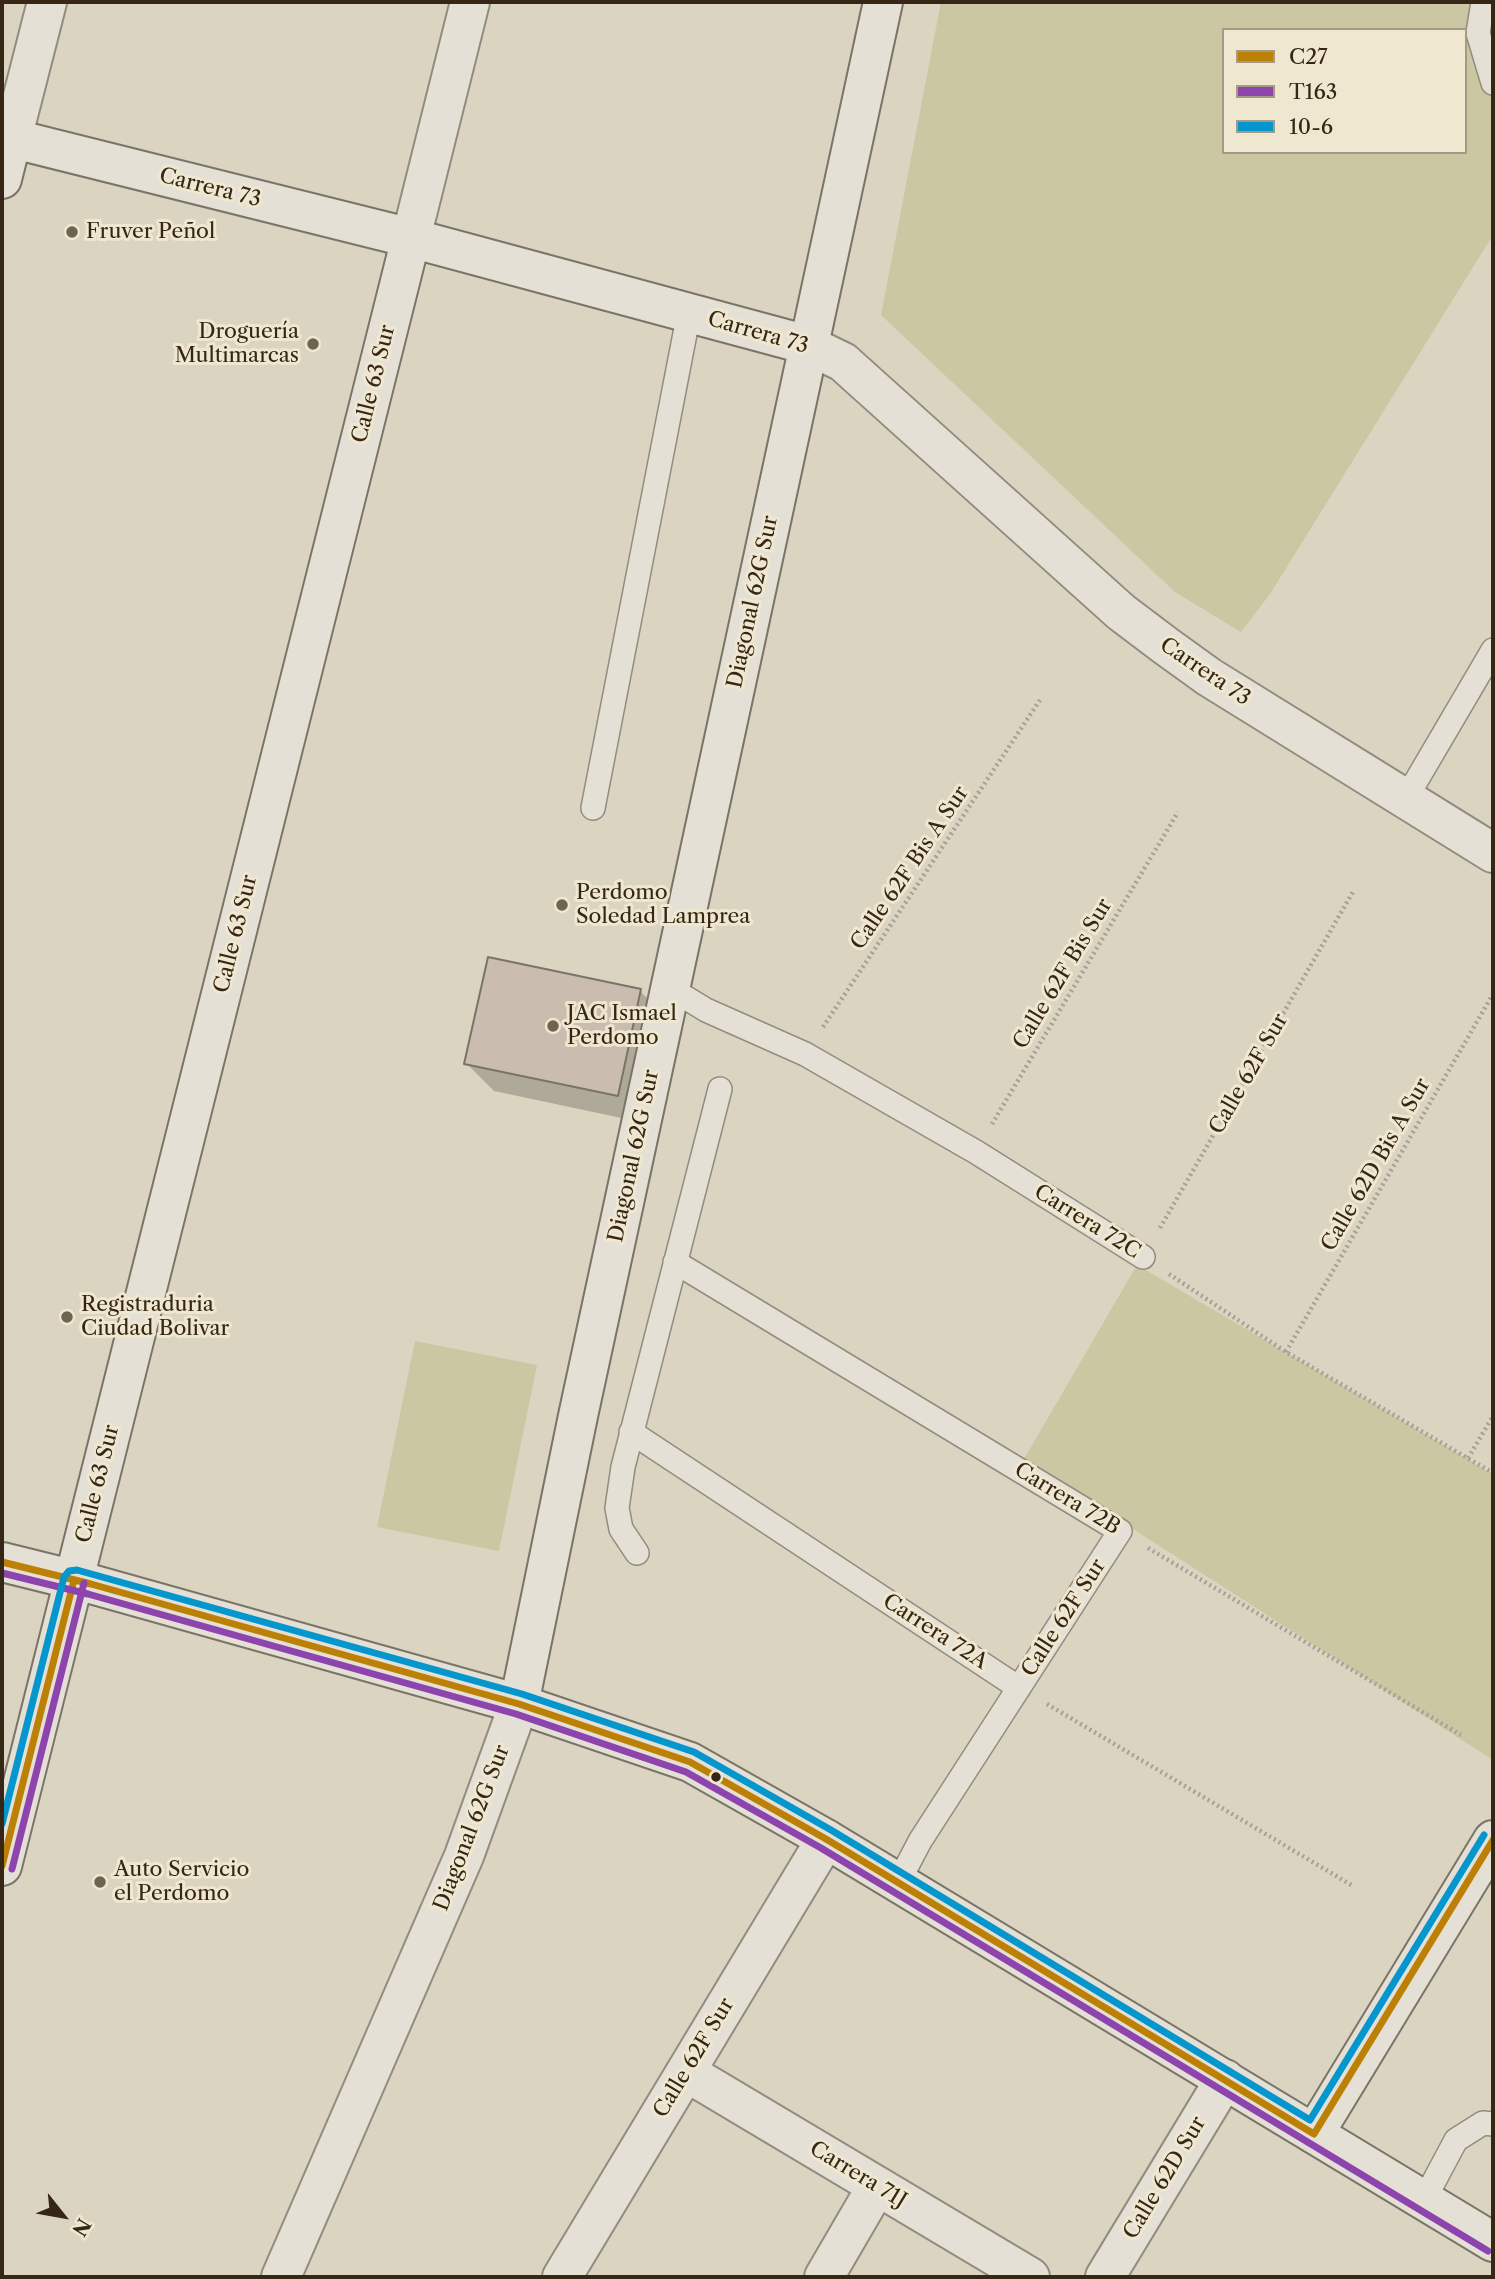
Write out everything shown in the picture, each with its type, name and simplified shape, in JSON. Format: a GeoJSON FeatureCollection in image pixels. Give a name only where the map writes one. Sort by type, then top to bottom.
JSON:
{"type":"FeatureCollection","features":[{"type":"Feature","properties":{"kind":"street"},"geometry":{"type":"LineString","coordinates":[[2,179],[7,138],[47,2]]}},
{"type":"Feature","properties":{"kind":"street","name":"Calle 63 Sur"},"geometry":{"type":"LineString","coordinates":[[2,1866],[470,2]]}},
{"type":"Feature","properties":{"kind":"street","name":"Diagonal 62G Sur"},"geometry":{"type":"LineString","coordinates":[[281,2277],[464,1856],[519,1704],[578,1416],[883,2]]}},
{"type":"Feature","properties":{"kind":"street","name":"Carrera 73"},"geometry":{"type":"LineString","coordinates":[[7,138],[411,238],[808,345],[843,362],[1122,612],[1166,646],[1209,677],[1493,853]]}},
{"type":"Feature","properties":{"kind":"street"},"geometry":{"type":"LineString","coordinates":[[2,1562],[519,1704],[690,1762],[898,1882],[1493,2242]]}},
{"type":"Feature","properties":{"kind":"street","name":"Calle 62F Sur"},"geometry":{"type":"LineString","coordinates":[[562,2277],[826,1839]]}},
{"type":"Feature","properties":{"kind":"street"},"geometry":{"type":"LineString","coordinates":[[1314,2134],[1493,1840]]}},
{"type":"Feature","properties":{"kind":"street","name":"Carrera 71J"},"geometry":{"type":"LineString","coordinates":[[686,2072],[1030,2277]]}},
{"type":"Feature","properties":{"kind":"street","name":"Calle 62D Sur"},"geometry":{"type":"LineString","coordinates":[[1105,2277],[1225,2079]]}},
{"type":"Feature","properties":{"kind":"street"},"geometry":{"type":"LineString","coordinates":[[824,2277],[877,2186]]}},
{"type":"Feature","properties":{"kind":"lane"},"geometry":{"type":"LineString","coordinates":[[1483,2],[1478,33],[1493,83]]}},
{"type":"Feature","properties":{"kind":"lane"},"geometry":{"type":"LineString","coordinates":[[593,808],[689,313]]}},
{"type":"Feature","properties":{"kind":"lane"},"geometry":{"type":"LineString","coordinates":[[1405,800],[1489,664]]}},
{"type":"Feature","properties":{"kind":"lane","name":"Carrera 72C"},"geometry":{"type":"LineString","coordinates":[[670,988],[706,1010],[805,1054],[976,1152],[1143,1257]]}},
{"type":"Feature","properties":{"kind":"lane"},"geometry":{"type":"LineString","coordinates":[[636,1553],[621,1529],[617,1508],[631,1432],[720,1089]]}},
{"type":"Feature","properties":{"kind":"lane","name":"Carrera 72B"},"geometry":{"type":"LineString","coordinates":[[675,1262],[1120,1531]]}},
{"type":"Feature","properties":{"kind":"lane","name":"Carrera 72A"},"geometry":{"type":"LineString","coordinates":[[631,1432],[1019,1688]]}},
{"type":"Feature","properties":{"kind":"lane","name":"Calle 62F Sur"},"geometry":{"type":"LineString","coordinates":[[898,1882],[920,1841],[1120,1531]]}},
{"type":"Feature","properties":{"kind":"lane"},"geometry":{"type":"LineString","coordinates":[[1424,2200],[1456,2140],[1483,2123],[1493,2124]]}},
{"type":"Feature","properties":{"kind":"path","name":"Calle 62F Bis A Sur"},"geometry":{"type":"LineString","coordinates":[[805,1054],[1040,700]]}},
{"type":"Feature","properties":{"kind":"path","name":"Calle 62F Bis Sur"},"geometry":{"type":"LineString","coordinates":[[976,1152],[1178,812]]}},
{"type":"Feature","properties":{"kind":"path","name":"Calle 62F Sur"},"geometry":{"type":"LineString","coordinates":[[1143,1257],[1354,890]]}},
{"type":"Feature","properties":{"kind":"path","name":"Calle 62D Bis A Sur"},"geometry":{"type":"LineString","coordinates":[[1286,1352],[1493,994]]}},
{"type":"Feature","properties":{"kind":"path","name":"Carrera 72C"},"geometry":{"type":"LineString","coordinates":[[1143,1257],[1286,1352],[1493,1473]]}},
{"type":"Feature","properties":{"kind":"path"},"geometry":{"type":"LineString","coordinates":[[1468,1458],[1493,1416]]}},
{"type":"Feature","properties":{"kind":"path","name":"Carrera 72B"},"geometry":{"type":"LineString","coordinates":[[1120,1531],[1461,1735]]}},
{"type":"Feature","properties":{"kind":"path"},"geometry":{"type":"LineString","coordinates":[[1019,1688],[1353,1886]]}},
{"type":"Feature","properties":{"kind":"shaded area"},"geometry":{"type":"Polygon","coordinates":[[[941,2],[1493,2],[1493,235],[1270,594],[1241,632],[1175,592],[881,315],[941,2]]]}},
{"type":"Feature","properties":{"kind":"shaded area"},"geometry":{"type":"Polygon","coordinates":[[[1137,1265],[1493,1474],[1493,1760],[1024,1459],[1137,1265]]]}},
{"type":"Feature","properties":{"kind":"shaded area"},"geometry":{"type":"Polygon","coordinates":[[[415,1341],[537,1365],[499,1551],[377,1527],[415,1341]]]}},
{"type":"Feature","properties":{"kind":"building","name":"JAC Ismael Perdomo"},"geometry":{"type":"Polygon","coordinates":[[[488,957],[641,989],[618,1096],[464,1064],[488,957]]]}},
{"type":"Feature","properties":{"kind":"transit line","name":"C27"},"geometry":{"type":"LineString","coordinates":[[2,1562],[91,1584],[519,1704],[690,1762],[826,1839],[1314,2134]]}},
{"type":"Feature","properties":{"kind":"transit line","name":"10-6"},"geometry":{"type":"LineString","coordinates":[[2,1824],[64,1577],[69,1571],[77,1570],[522,1694],[694,1752],[831,1830],[1310,2120],[1484,1835]]}},
{"type":"Feature","properties":{"kind":"transit line","name":"T163"},"geometry":{"type":"LineString","coordinates":[[2,1573],[88,1594],[516,1714],[686,1772],[821,1848],[1488,2251]]}},
{"type":"Feature","properties":{"kind":"transit line","name":"C27"},"geometry":{"type":"LineString","coordinates":[[2,1866],[74,1580]]}},
{"type":"Feature","properties":{"kind":"transit line","name":"T163"},"geometry":{"type":"LineString","coordinates":[[12,1869],[84,1583]]}},
{"type":"Feature","properties":{"kind":"transit line","name":"C27"},"geometry":{"type":"LineString","coordinates":[[1314,2134],[1493,1840]]}},
{"type":"Feature","properties":{"kind":"place","name":"Fruver Peñol"},"geometry":{"type":"Point","coordinates":[72,232]}},
{"type":"Feature","properties":{"kind":"place","name":"Droguería Multimarcas"},"geometry":{"type":"Point","coordinates":[313,344]}},
{"type":"Feature","properties":{"kind":"place","name":"Perdomo Soledad Lamprea"},"geometry":{"type":"Point","coordinates":[562,905]}},
{"type":"Feature","properties":{"kind":"place","name":"JAC Ismael Perdomo"},"geometry":{"type":"Point","coordinates":[553,1026]}},
{"type":"Feature","properties":{"kind":"place","name":"Registraduria Ciudad Bolivar"},"geometry":{"type":"Point","coordinates":[67,1317]}},
{"type":"Feature","properties":{"kind":"place","name":"Auto Servicio el Perdomo"},"geometry":{"type":"Point","coordinates":[100,1882]}}]}
